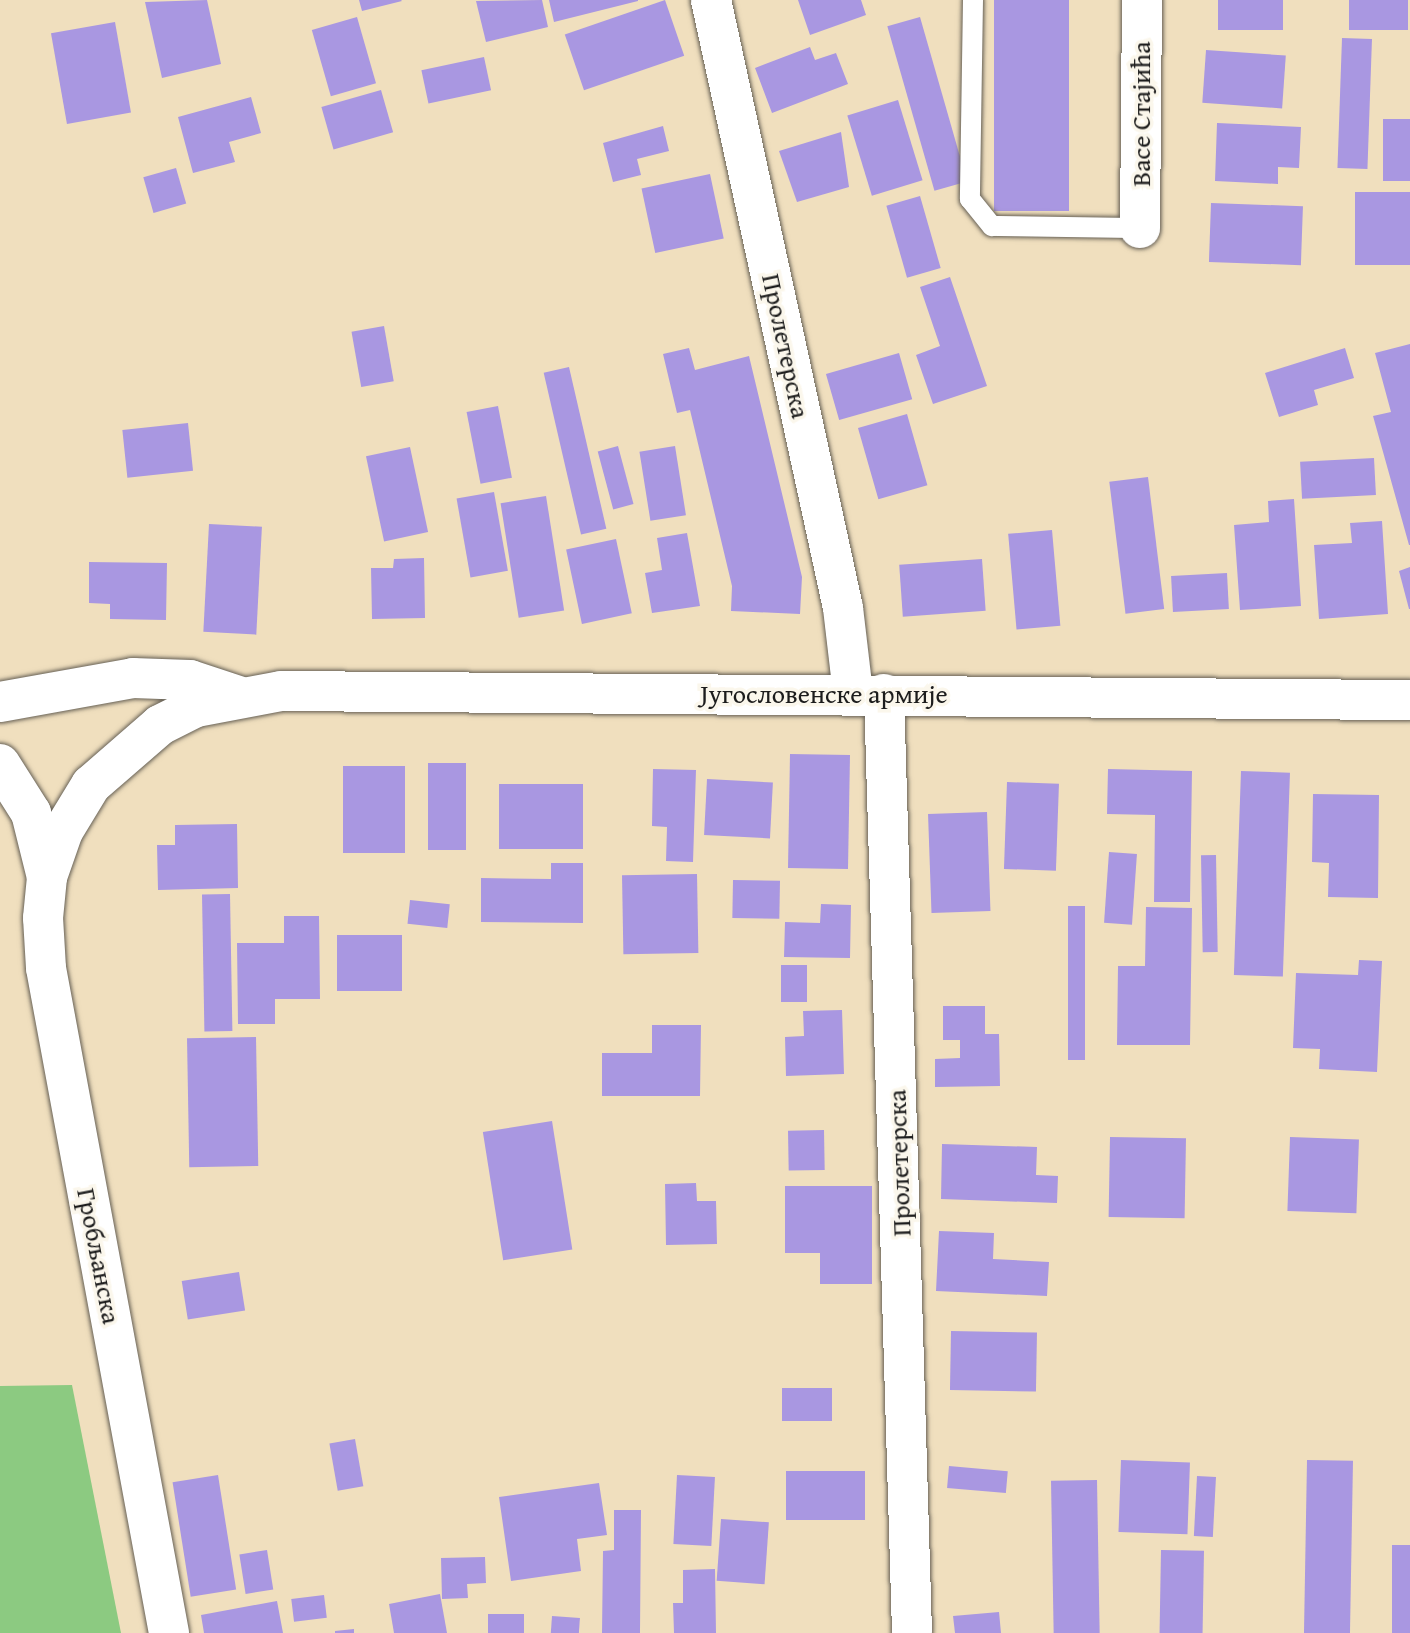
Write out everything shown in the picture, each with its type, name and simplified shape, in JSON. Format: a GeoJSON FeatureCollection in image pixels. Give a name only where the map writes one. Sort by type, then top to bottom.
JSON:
{"type":"FeatureCollection","features":[{"type":"Feature","properties":{"kind":"street","name":"Пролетерска"},"geometry":{"type":"LineString","coordinates":[[711,0],[843,608],[868,694],[912,1633]]}},
{"type":"Feature","properties":{"kind":"street","name":"Васе Стајића"},"geometry":{"type":"LineString","coordinates":[[1140,228],[1142,0]]}},
{"type":"Feature","properties":{"kind":"street","name":"Југословенске армије"},"geometry":{"type":"LineString","coordinates":[[0,702],[133,678],[190,680],[238,696]]}},
{"type":"Feature","properties":{"kind":"street","name":"Југословенске армије"},"geometry":{"type":"LineString","coordinates":[[47,877],[63,831],[91,785],[160,725],[238,696],[281,691],[1410,700]]}},
{"type":"Feature","properties":{"kind":"street"},"geometry":{"type":"LineString","coordinates":[[0,764],[31,813],[47,877]]}},
{"type":"Feature","properties":{"kind":"street","name":"Гробљанска"},"geometry":{"type":"LineString","coordinates":[[47,877],[46,968],[169,1633]]}},
{"type":"Feature","properties":{"kind":"lane"},"geometry":{"type":"LineString","coordinates":[[973,0],[970,199],[992,226],[1140,228]]}},
{"type":"Feature","properties":{"kind":"green space"},"geometry":{"type":"Polygon","coordinates":[[[72,1385],[121,1633],[0,1633],[0,1386],[72,1385]]]}},
{"type":"Feature","properties":{"kind":"building"},"geometry":{"type":"Polygon","coordinates":[[[207,0],[221,64],[162,78],[145,2],[207,0]]]}},
{"type":"Feature","properties":{"kind":"building"},"geometry":{"type":"Polygon","coordinates":[[[359,0],[401,0],[402,1],[362,11],[359,0]]]}},
{"type":"Feature","properties":{"kind":"building"},"geometry":{"type":"Polygon","coordinates":[[[542,0],[548,27],[486,42],[476,1],[542,0]]]}},
{"type":"Feature","properties":{"kind":"building"},"geometry":{"type":"Polygon","coordinates":[[[549,0],[638,0],[638,1],[554,22],[549,0]]]}},
{"type":"Feature","properties":{"kind":"building"},"geometry":{"type":"Polygon","coordinates":[[[665,0],[684,56],[584,90],[565,35],[665,0]]]}},
{"type":"Feature","properties":{"kind":"building"},"geometry":{"type":"Polygon","coordinates":[[[798,0],[861,0],[866,15],[810,35],[798,0]]]}},
{"type":"Feature","properties":{"kind":"building"},"geometry":{"type":"Polygon","coordinates":[[[994,0],[1069,0],[1069,211],[994,211],[994,0]]]}},
{"type":"Feature","properties":{"kind":"building"},"geometry":{"type":"Polygon","coordinates":[[[1218,0],[1283,0],[1283,30],[1218,30],[1218,0]]]}},
{"type":"Feature","properties":{"kind":"building"},"geometry":{"type":"Polygon","coordinates":[[[1349,0],[1408,0],[1408,30],[1349,30],[1349,0]]]}},
{"type":"Feature","properties":{"kind":"building"},"geometry":{"type":"Polygon","coordinates":[[[357,17],[376,83],[331,96],[312,30],[357,17]]]}},
{"type":"Feature","properties":{"kind":"building"},"geometry":{"type":"Polygon","coordinates":[[[920,17],[967,181],[934,191],[887,26],[920,17]]]}},
{"type":"Feature","properties":{"kind":"building"},"geometry":{"type":"Polygon","coordinates":[[[115,22],[131,113],[67,124],[51,33],[115,22]]]}},
{"type":"Feature","properties":{"kind":"building"},"geometry":{"type":"Polygon","coordinates":[[[1342,38],[1372,39],[1367,169],[1337,168],[1342,38]]]}},
{"type":"Feature","properties":{"kind":"building"},"geometry":{"type":"Polygon","coordinates":[[[810,47],[815,60],[836,53],[848,84],[772,113],[755,68],[810,47]]]}},
{"type":"Feature","properties":{"kind":"building"},"geometry":{"type":"Polygon","coordinates":[[[1206,50],[1286,56],[1282,108],[1202,103],[1206,50]]]}},
{"type":"Feature","properties":{"kind":"building"},"geometry":{"type":"Polygon","coordinates":[[[484,57],[491,90],[428,104],[421,70],[484,57]]]}},
{"type":"Feature","properties":{"kind":"building"},"geometry":{"type":"Polygon","coordinates":[[[381,90],[393,132],[334,149],[321,107],[381,90]]]}},
{"type":"Feature","properties":{"kind":"building"},"geometry":{"type":"Polygon","coordinates":[[[251,97],[261,133],[229,142],[235,162],[193,173],[178,117],[251,97]]]}},
{"type":"Feature","properties":{"kind":"building"},"geometry":{"type":"Polygon","coordinates":[[[898,100],[923,180],[872,196],[847,115],[898,100]]]}},
{"type":"Feature","properties":{"kind":"building"},"geometry":{"type":"Polygon","coordinates":[[[1383,119],[1410,119],[1410,181],[1383,181],[1383,119]]]}},
{"type":"Feature","properties":{"kind":"building"},"geometry":{"type":"Polygon","coordinates":[[[1217,123],[1301,127],[1299,168],[1278,167],[1278,184],[1215,181],[1217,123]]]}},
{"type":"Feature","properties":{"kind":"building"},"geometry":{"type":"Polygon","coordinates":[[[663,126],[669,151],[637,159],[641,175],[613,182],[603,143],[663,126]]]}},
{"type":"Feature","properties":{"kind":"building"},"geometry":{"type":"Polygon","coordinates":[[[841,132],[849,187],[797,202],[779,151],[841,132]]]}},
{"type":"Feature","properties":{"kind":"building"},"geometry":{"type":"Polygon","coordinates":[[[176,168],[186,204],[154,213],[143,177],[176,168]]]}},
{"type":"Feature","properties":{"kind":"building"},"geometry":{"type":"Polygon","coordinates":[[[710,174],[724,239],[655,253],[642,189],[710,174]]]}},
{"type":"Feature","properties":{"kind":"building"},"geometry":{"type":"Polygon","coordinates":[[[1355,192],[1410,192],[1410,265],[1355,265],[1355,192]]]}},
{"type":"Feature","properties":{"kind":"building"},"geometry":{"type":"Polygon","coordinates":[[[920,196],[941,268],[907,278],[886,206],[920,196]]]}},
{"type":"Feature","properties":{"kind":"building"},"geometry":{"type":"Polygon","coordinates":[[[1211,203],[1303,206],[1301,265],[1209,262],[1211,203]]]}},
{"type":"Feature","properties":{"kind":"building"},"geometry":{"type":"Polygon","coordinates":[[[950,277],[987,386],[933,404],[916,355],[940,346],[920,287],[950,277]]]}},
{"type":"Feature","properties":{"kind":"building"},"geometry":{"type":"Polygon","coordinates":[[[384,326],[394,381],[361,387],[352,332],[384,326]]]}},
{"type":"Feature","properties":{"kind":"building"},"geometry":{"type":"Polygon","coordinates":[[[1410,344],[1409,545],[1373,416],[1391,412],[1375,353],[1410,344]]]}},
{"type":"Feature","properties":{"kind":"building"},"geometry":{"type":"Polygon","coordinates":[[[689,348],[695,370],[749,356],[802,577],[800,614],[731,611],[732,586],[690,410],[677,413],[663,354],[689,348]]]}},
{"type":"Feature","properties":{"kind":"building"},"geometry":{"type":"Polygon","coordinates":[[[1345,348],[1354,378],[1314,390],[1318,405],[1279,417],[1265,373],[1345,348]]]}},
{"type":"Feature","properties":{"kind":"building"},"geometry":{"type":"Polygon","coordinates":[[[899,353],[912,399],[839,420],[826,374],[899,353]]]}},
{"type":"Feature","properties":{"kind":"building"},"geometry":{"type":"Polygon","coordinates":[[[569,367],[606,529],[581,535],[544,373],[569,367]]]}},
{"type":"Feature","properties":{"kind":"building"},"geometry":{"type":"Polygon","coordinates":[[[498,406],[512,478],[481,484],[467,412],[498,406]]]}},
{"type":"Feature","properties":{"kind":"building"},"geometry":{"type":"Polygon","coordinates":[[[907,414],[927,485],[878,499],[858,428],[907,414]]]}},
{"type":"Feature","properties":{"kind":"building"},"geometry":{"type":"Polygon","coordinates":[[[188,423],[193,471],[127,478],[122,430],[188,423]]]}},
{"type":"Feature","properties":{"kind":"building"},"geometry":{"type":"Polygon","coordinates":[[[618,446],[634,504],[613,509],[598,451],[618,446]]]}},
{"type":"Feature","properties":{"kind":"building"},"geometry":{"type":"Polygon","coordinates":[[[675,446],[686,515],[650,521],[639,452],[675,446]]]}},
{"type":"Feature","properties":{"kind":"building"},"geometry":{"type":"Polygon","coordinates":[[[410,447],[428,532],[384,541],[366,456],[410,447]]]}},
{"type":"Feature","properties":{"kind":"building"},"geometry":{"type":"Polygon","coordinates":[[[1374,458],[1376,495],[1302,499],[1300,462],[1374,458]]]}},
{"type":"Feature","properties":{"kind":"building"},"geometry":{"type":"Polygon","coordinates":[[[1148,477],[1164,609],[1125,614],[1109,482],[1148,477]]]}},
{"type":"Feature","properties":{"kind":"building"},"geometry":{"type":"Polygon","coordinates":[[[494,492],[508,571],[470,577],[457,499],[494,492]]]}},
{"type":"Feature","properties":{"kind":"building"},"geometry":{"type":"Polygon","coordinates":[[[546,496],[564,611],[519,618],[501,503],[546,496]]]}},
{"type":"Feature","properties":{"kind":"building"},"geometry":{"type":"Polygon","coordinates":[[[1294,499],[1301,606],[1240,610],[1234,525],[1269,522],[1268,501],[1294,499]]]}},
{"type":"Feature","properties":{"kind":"building"},"geometry":{"type":"Polygon","coordinates":[[[1382,521],[1388,614],[1319,619],[1314,545],[1352,543],[1350,523],[1382,521]]]}},
{"type":"Feature","properties":{"kind":"building"},"geometry":{"type":"Polygon","coordinates":[[[209,524],[262,527],[256,635],[203,632],[209,524]]]}},
{"type":"Feature","properties":{"kind":"building"},"geometry":{"type":"Polygon","coordinates":[[[1052,530],[1060,626],[1017,629],[1008,534],[1052,530]]]}},
{"type":"Feature","properties":{"kind":"building"},"geometry":{"type":"Polygon","coordinates":[[[687,533],[700,606],[652,613],[645,573],[662,570],[657,538],[687,533]]]}},
{"type":"Feature","properties":{"kind":"building"},"geometry":{"type":"Polygon","coordinates":[[[616,539],[632,613],[582,624],[566,550],[616,539]]]}},
{"type":"Feature","properties":{"kind":"building"},"geometry":{"type":"Polygon","coordinates":[[[424,558],[425,618],[372,619],[371,568],[393,568],[394,559],[424,558]]]}},
{"type":"Feature","properties":{"kind":"building"},"geometry":{"type":"Polygon","coordinates":[[[982,559],[986,611],[903,617],[899,565],[982,559]]]}},
{"type":"Feature","properties":{"kind":"building"},"geometry":{"type":"Polygon","coordinates":[[[89,562],[167,563],[166,620],[110,619],[110,604],[89,603],[89,562]]]}},
{"type":"Feature","properties":{"kind":"building"},"geometry":{"type":"Polygon","coordinates":[[[1410,567],[1410,609],[1409,609],[1399,571],[1410,567]]]}},
{"type":"Feature","properties":{"kind":"building"},"geometry":{"type":"Polygon","coordinates":[[[1227,573],[1229,609],[1173,612],[1171,576],[1227,573]]]}},
{"type":"Feature","properties":{"kind":"building"},"geometry":{"type":"Polygon","coordinates":[[[790,754],[850,755],[848,869],[788,868],[790,754]]]}},
{"type":"Feature","properties":{"kind":"building"},"geometry":{"type":"Polygon","coordinates":[[[428,763],[466,763],[466,850],[428,850],[428,763]]]}},
{"type":"Feature","properties":{"kind":"building"},"geometry":{"type":"Polygon","coordinates":[[[343,766],[405,766],[405,853],[343,853],[343,766]]]}},
{"type":"Feature","properties":{"kind":"building"},"geometry":{"type":"Polygon","coordinates":[[[653,769],[696,770],[693,862],[666,861],[667,827],[652,826],[653,769]]]}},
{"type":"Feature","properties":{"kind":"building"},"geometry":{"type":"Polygon","coordinates":[[[1108,769],[1192,771],[1190,902],[1154,902],[1155,815],[1107,814],[1108,769]]]}},
{"type":"Feature","properties":{"kind":"building"},"geometry":{"type":"Polygon","coordinates":[[[1241,771],[1290,773],[1283,977],[1234,975],[1241,771]]]}},
{"type":"Feature","properties":{"kind":"building"},"geometry":{"type":"Polygon","coordinates":[[[707,779],[773,782],[770,838],[704,835],[707,779]]]}},
{"type":"Feature","properties":{"kind":"building"},"geometry":{"type":"Polygon","coordinates":[[[1007,782],[1059,784],[1056,871],[1004,869],[1007,782]]]}},
{"type":"Feature","properties":{"kind":"building"},"geometry":{"type":"Polygon","coordinates":[[[499,784],[583,784],[583,849],[499,849],[499,784]]]}},
{"type":"Feature","properties":{"kind":"building"},"geometry":{"type":"Polygon","coordinates":[[[1313,794],[1379,795],[1378,898],[1328,897],[1329,863],[1312,862],[1313,794]]]}},
{"type":"Feature","properties":{"kind":"building"},"geometry":{"type":"Polygon","coordinates":[[[987,812],[990,911],[931,913],[928,814],[987,812]]]}},
{"type":"Feature","properties":{"kind":"building"},"geometry":{"type":"Polygon","coordinates":[[[237,824],[238,888],[158,890],[157,845],[175,845],[175,825],[237,824]]]}},
{"type":"Feature","properties":{"kind":"building"},"geometry":{"type":"Polygon","coordinates":[[[1109,852],[1137,854],[1132,925],[1104,923],[1109,852]]]}},
{"type":"Feature","properties":{"kind":"building"},"geometry":{"type":"Polygon","coordinates":[[[1201,855],[1216,855],[1218,952],[1203,952],[1201,855]]]}},
{"type":"Feature","properties":{"kind":"building"},"geometry":{"type":"Polygon","coordinates":[[[551,863],[583,863],[583,923],[481,922],[481,878],[551,879],[551,863]]]}},
{"type":"Feature","properties":{"kind":"building"},"geometry":{"type":"Polygon","coordinates":[[[697,874],[698,953],[623,954],[622,875],[697,874]]]}},
{"type":"Feature","properties":{"kind":"building"},"geometry":{"type":"Polygon","coordinates":[[[733,880],[780,881],[779,919],[732,918],[733,880]]]}},
{"type":"Feature","properties":{"kind":"building"},"geometry":{"type":"Polygon","coordinates":[[[202,894],[230,894],[232,1031],[204,1031],[202,894]]]}},
{"type":"Feature","properties":{"kind":"building"},"geometry":{"type":"Polygon","coordinates":[[[410,900],[450,904],[447,928],[407,924],[410,900]]]}},
{"type":"Feature","properties":{"kind":"building"},"geometry":{"type":"Polygon","coordinates":[[[821,904],[851,905],[850,958],[784,957],[785,922],[820,923],[821,904]]]}},
{"type":"Feature","properties":{"kind":"building"},"geometry":{"type":"Polygon","coordinates":[[[1068,906],[1085,906],[1085,1060],[1068,1060],[1068,906]]]}},
{"type":"Feature","properties":{"kind":"building"},"geometry":{"type":"Polygon","coordinates":[[[1146,907],[1192,908],[1190,1045],[1117,1045],[1118,966],[1145,966],[1146,907]]]}},
{"type":"Feature","properties":{"kind":"building"},"geometry":{"type":"Polygon","coordinates":[[[284,916],[319,916],[320,999],[275,999],[275,1024],[238,1024],[237,943],[284,943],[284,916]]]}},
{"type":"Feature","properties":{"kind":"building"},"geometry":{"type":"Polygon","coordinates":[[[337,935],[402,935],[402,991],[337,991],[337,935]]]}},
{"type":"Feature","properties":{"kind":"building"},"geometry":{"type":"Polygon","coordinates":[[[1359,960],[1382,961],[1377,1072],[1319,1069],[1320,1049],[1293,1048],[1296,973],[1358,975],[1359,960]]]}},
{"type":"Feature","properties":{"kind":"building"},"geometry":{"type":"Polygon","coordinates":[[[781,965],[807,965],[807,1002],[781,1002],[781,965]]]}},
{"type":"Feature","properties":{"kind":"building"},"geometry":{"type":"Polygon","coordinates":[[[943,1006],[985,1006],[985,1034],[999,1034],[1000,1086],[935,1087],[935,1059],[960,1058],[960,1040],[943,1040],[943,1006]]]}},
{"type":"Feature","properties":{"kind":"building"},"geometry":{"type":"Polygon","coordinates":[[[842,1010],[844,1074],[786,1076],[785,1037],[804,1036],[803,1011],[842,1010]]]}},
{"type":"Feature","properties":{"kind":"building"},"geometry":{"type":"Polygon","coordinates":[[[652,1025],[701,1025],[700,1096],[602,1096],[602,1053],[652,1053],[652,1025]]]}},
{"type":"Feature","properties":{"kind":"building"},"geometry":{"type":"Polygon","coordinates":[[[256,1037],[258,1166],[189,1167],[187,1038],[256,1037]]]}},
{"type":"Feature","properties":{"kind":"building"},"geometry":{"type":"Polygon","coordinates":[[[552,1121],[572,1249],[503,1260],[483,1132],[552,1121]]]}},
{"type":"Feature","properties":{"kind":"building"},"geometry":{"type":"Polygon","coordinates":[[[824,1130],[825,1170],[789,1171],[788,1131],[824,1130]]]}},
{"type":"Feature","properties":{"kind":"building"},"geometry":{"type":"Polygon","coordinates":[[[1110,1137],[1186,1138],[1185,1218],[1109,1217],[1110,1137]]]}},
{"type":"Feature","properties":{"kind":"building"},"geometry":{"type":"Polygon","coordinates":[[[1290,1137],[1359,1139],[1356,1213],[1287,1211],[1290,1137]]]}},
{"type":"Feature","properties":{"kind":"building"},"geometry":{"type":"Polygon","coordinates":[[[942,1144],[1037,1147],[1036,1175],[1058,1176],[1057,1203],[941,1199],[942,1144]]]}},
{"type":"Feature","properties":{"kind":"building"},"geometry":{"type":"Polygon","coordinates":[[[696,1183],[697,1201],[716,1201],[717,1244],[666,1245],[665,1184],[696,1183]]]}},
{"type":"Feature","properties":{"kind":"building"},"geometry":{"type":"Polygon","coordinates":[[[785,1186],[872,1186],[872,1284],[820,1284],[820,1253],[785,1253],[785,1186]]]}},
{"type":"Feature","properties":{"kind":"building"},"geometry":{"type":"Polygon","coordinates":[[[939,1231],[994,1233],[993,1259],[1049,1262],[1047,1296],[936,1291],[939,1231]]]}},
{"type":"Feature","properties":{"kind":"building"},"geometry":{"type":"Polygon","coordinates":[[[239,1272],[245,1311],[188,1320],[182,1281],[239,1272]]]}},
{"type":"Feature","properties":{"kind":"building"},"geometry":{"type":"Polygon","coordinates":[[[951,1331],[1037,1333],[1036,1391],[950,1390],[951,1331]]]}},
{"type":"Feature","properties":{"kind":"building"},"geometry":{"type":"Polygon","coordinates":[[[782,1388],[832,1388],[832,1421],[782,1421],[782,1388]]]}},
{"type":"Feature","properties":{"kind":"building"},"geometry":{"type":"Polygon","coordinates":[[[355,1439],[363,1486],[338,1491],[329,1444],[355,1439]]]}},
{"type":"Feature","properties":{"kind":"building"},"geometry":{"type":"Polygon","coordinates":[[[1121,1460],[1190,1462],[1187,1534],[1118,1532],[1121,1460]]]}},
{"type":"Feature","properties":{"kind":"building"},"geometry":{"type":"Polygon","coordinates":[[[1307,1460],[1353,1461],[1350,1633],[1304,1633],[1307,1460]]]}},
{"type":"Feature","properties":{"kind":"building"},"geometry":{"type":"Polygon","coordinates":[[[949,1466],[1008,1471],[1006,1493],[947,1488],[949,1466]]]}},
{"type":"Feature","properties":{"kind":"building"},"geometry":{"type":"Polygon","coordinates":[[[786,1471],[865,1471],[865,1520],[786,1520],[786,1471]]]}},
{"type":"Feature","properties":{"kind":"building"},"geometry":{"type":"Polygon","coordinates":[[[218,1475],[236,1590],[191,1597],[173,1482],[218,1475]]]}},
{"type":"Feature","properties":{"kind":"building"},"geometry":{"type":"Polygon","coordinates":[[[677,1475],[715,1477],[711,1546],[673,1544],[677,1475]]]}},
{"type":"Feature","properties":{"kind":"building"},"geometry":{"type":"Polygon","coordinates":[[[1197,1476],[1216,1477],[1213,1537],[1194,1536],[1197,1476]]]}},
{"type":"Feature","properties":{"kind":"building"},"geometry":{"type":"Polygon","coordinates":[[[1097,1480],[1100,1633],[1054,1633],[1051,1481],[1097,1480]]]}},
{"type":"Feature","properties":{"kind":"building"},"geometry":{"type":"Polygon","coordinates":[[[599,1483],[607,1535],[577,1539],[581,1571],[511,1581],[499,1497],[599,1483]]]}},
{"type":"Feature","properties":{"kind":"building"},"geometry":{"type":"Polygon","coordinates":[[[614,1510],[641,1510],[640,1633],[602,1633],[603,1551],[614,1550],[614,1510]]]}},
{"type":"Feature","properties":{"kind":"building"},"geometry":{"type":"Polygon","coordinates":[[[721,1519],[769,1522],[765,1584],[717,1581],[721,1519]]]}},
{"type":"Feature","properties":{"kind":"building"},"geometry":{"type":"Polygon","coordinates":[[[1392,1545],[1410,1545],[1410,1633],[1392,1633],[1392,1545]]]}},
{"type":"Feature","properties":{"kind":"building"},"geometry":{"type":"Polygon","coordinates":[[[267,1550],[273,1590],[246,1594],[239,1554],[267,1550]]]}},
{"type":"Feature","properties":{"kind":"building"},"geometry":{"type":"Polygon","coordinates":[[[1161,1550],[1204,1551],[1203,1633],[1160,1633],[1161,1550]]]}},
{"type":"Feature","properties":{"kind":"building"},"geometry":{"type":"Polygon","coordinates":[[[485,1557],[486,1583],[467,1584],[468,1598],[442,1599],[441,1558],[485,1557]]]}},
{"type":"Feature","properties":{"kind":"building"},"geometry":{"type":"Polygon","coordinates":[[[715,1569],[716,1633],[674,1633],[673,1603],[683,1603],[683,1570],[715,1569]]]}},
{"type":"Feature","properties":{"kind":"building"},"geometry":{"type":"Polygon","coordinates":[[[440,1594],[447,1633],[394,1633],[389,1604],[440,1594]]]}},
{"type":"Feature","properties":{"kind":"building"},"geometry":{"type":"Polygon","coordinates":[[[324,1595],[327,1618],[294,1622],[291,1599],[324,1595]]]}},
{"type":"Feature","properties":{"kind":"building"},"geometry":{"type":"Polygon","coordinates":[[[277,1601],[283,1633],[204,1633],[201,1615],[277,1601]]]}},
{"type":"Feature","properties":{"kind":"building"},"geometry":{"type":"Polygon","coordinates":[[[999,1612],[1001,1633],[955,1633],[953,1616],[999,1612]]]}},
{"type":"Feature","properties":{"kind":"building"},"geometry":{"type":"Polygon","coordinates":[[[488,1614],[524,1614],[524,1633],[488,1633],[488,1614]]]}},
{"type":"Feature","properties":{"kind":"building"},"geometry":{"type":"Polygon","coordinates":[[[552,1616],[580,1618],[579,1633],[551,1633],[552,1616]]]}},
{"type":"Feature","properties":{"kind":"building"},"geometry":{"type":"Polygon","coordinates":[[[354,1629],[354,1633],[335,1633],[335,1631],[354,1629]]]}}]}
